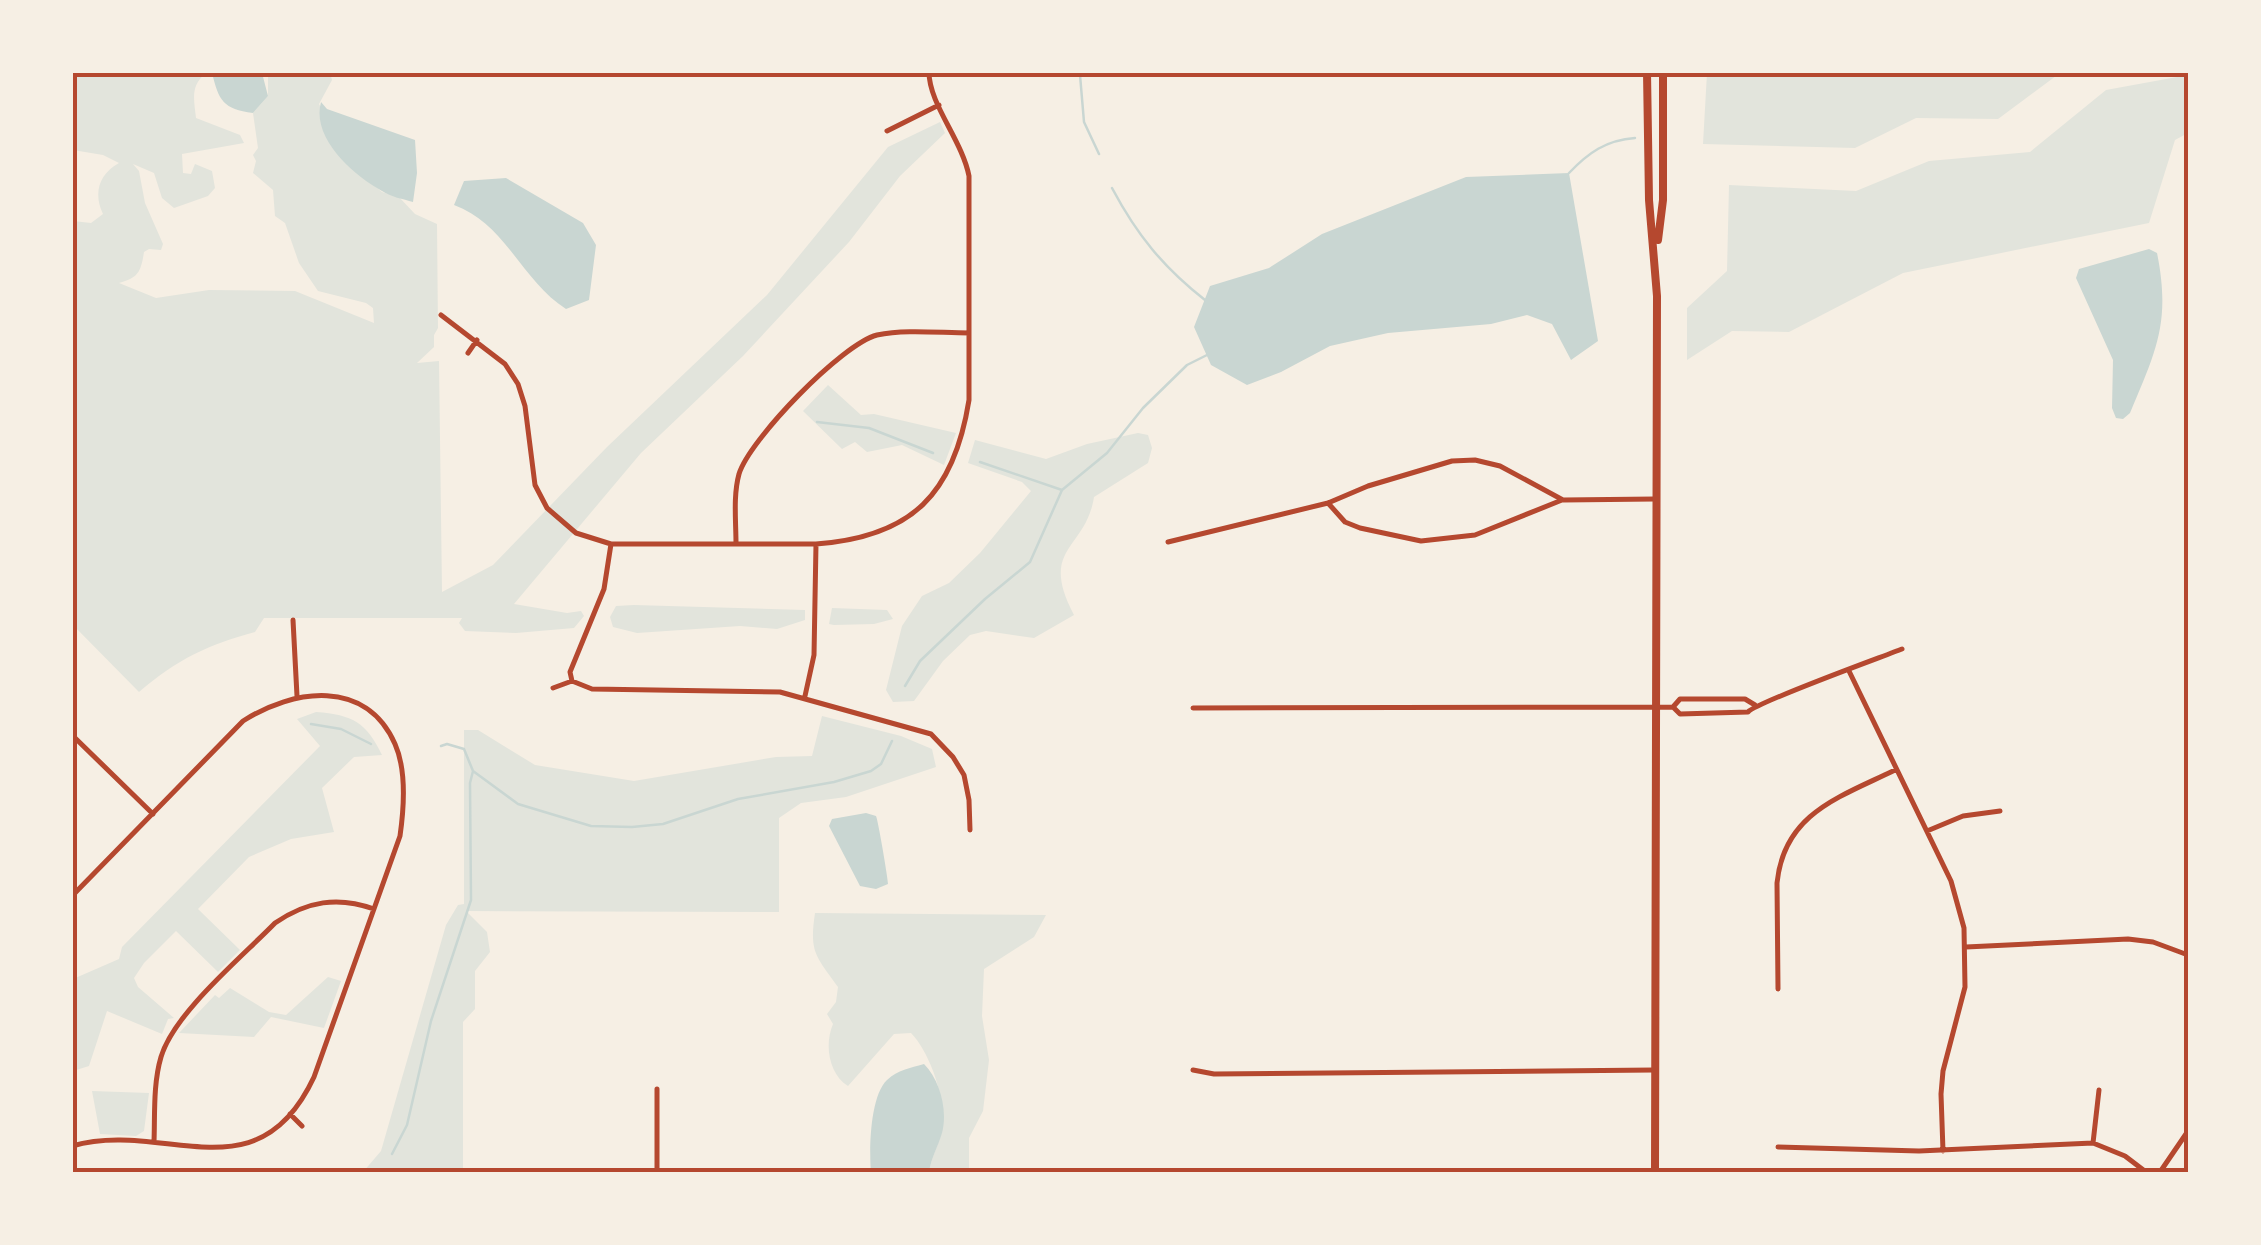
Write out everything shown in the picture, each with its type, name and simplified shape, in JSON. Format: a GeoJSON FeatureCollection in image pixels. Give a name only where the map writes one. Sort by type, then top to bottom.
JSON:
{"type":"FeatureCollection","features":[{"type":"Feature","properties":{"kind":"main road"},"geometry":{"type":"LineString","coordinates":[[1647,72],[1648,200],[1656,254]]}},
{"type":"Feature","properties":{"kind":"main road"},"geometry":{"type":"LineString","coordinates":[[1655,1172],[1656,254],[1663,200],[1662,72]]}},
{"type":"Feature","properties":{"kind":"street"},"geometry":{"type":"LineString","coordinates":[[441,315],[505,364],[518,384],[525,406],[532,472],[547,508],[576,533],[611,544],[816,544],[845,542],[904,520],[934,494],[952,469],[964,436],[970,400],[969,176],[960,142],[932,95],[929,72]]}},
{"type":"Feature","properties":{"kind":"street"},"geometry":{"type":"LineString","coordinates":[[887,131],[939,105]]}},
{"type":"Feature","properties":{"kind":"street"},"geometry":{"type":"LineString","coordinates":[[736,544],[736,495],[746,458],[840,354],[874,336],[970,333]]}},
{"type":"Feature","properties":{"kind":"street"},"geometry":{"type":"LineString","coordinates":[[468,353],[477,340]]}},
{"type":"Feature","properties":{"kind":"street"},"geometry":{"type":"LineString","coordinates":[[1168,542],[1328,504],[1412,471],[1466,459],[1500,466],[1563,500]]}},
{"type":"Feature","properties":{"kind":"street"},"geometry":{"type":"LineString","coordinates":[[1328,504],[1346,522],[1360,528],[1421,541],[1475,535],[1563,500],[1658,499]]}},
{"type":"Feature","properties":{"kind":"street"},"geometry":{"type":"LineString","coordinates":[[572,681],[570,672],[604,590],[611,544]]}},
{"type":"Feature","properties":{"kind":"street"},"geometry":{"type":"LineString","coordinates":[[804,696],[814,654],[816,544]]}},
{"type":"Feature","properties":{"kind":"street"},"geometry":{"type":"LineString","coordinates":[[293,620],[297,696]]}},
{"type":"Feature","properties":{"kind":"street"},"geometry":{"type":"LineString","coordinates":[[1193,708],[1674,707],[1680,714],[1714,715],[1748,712],[1754,705],[1902,650]]}},
{"type":"Feature","properties":{"kind":"street"},"geometry":{"type":"LineString","coordinates":[[1849,671],[1957,896],[1966,948],[1962,1006],[1940,1094],[1943,1151]]}},
{"type":"Feature","properties":{"kind":"street"},"geometry":{"type":"LineString","coordinates":[[553,688],[572,681],[592,689],[780,692],[931,734],[964,775],[970,800],[970,830]]}},
{"type":"Feature","properties":{"kind":"street"},"geometry":{"type":"LineString","coordinates":[[72,896],[242,720],[272,704],[297,696],[330,695],[358,703],[380,720],[396,745],[402,799],[400,836],[314,1076],[290,1114],[272,1129],[229,1148],[100,1140],[72,1146]]}},
{"type":"Feature","properties":{"kind":"street"},"geometry":{"type":"LineString","coordinates":[[1674,707],[1680,699],[1744,699],[1754,705]]}},
{"type":"Feature","properties":{"kind":"street"},"geometry":{"type":"LineString","coordinates":[[72,735],[153,814]]}},
{"type":"Feature","properties":{"kind":"street"},"geometry":{"type":"LineString","coordinates":[[1778,989],[1778,867],[1790,839],[1811,814],[1895,770]]}},
{"type":"Feature","properties":{"kind":"street"},"geometry":{"type":"LineString","coordinates":[[1928,832],[1962,816],[2000,811]]}},
{"type":"Feature","properties":{"kind":"street"},"geometry":{"type":"LineString","coordinates":[[154,1142],[157,1074],[170,1034],[184,1016],[275,923],[293,910],[340,901],[374,909]]}},
{"type":"Feature","properties":{"kind":"street"},"geometry":{"type":"LineString","coordinates":[[1966,948],[2128,939],[2153,942],[2188,955]]}},
{"type":"Feature","properties":{"kind":"street"},"geometry":{"type":"LineString","coordinates":[[1194,1070],[1214,1074],[1654,1070]]}},
{"type":"Feature","properties":{"kind":"street"},"geometry":{"type":"LineString","coordinates":[[657,1088],[657,1172]]}},
{"type":"Feature","properties":{"kind":"street"},"geometry":{"type":"LineString","coordinates":[[2093,1143],[2098,1090]]}},
{"type":"Feature","properties":{"kind":"street"},"geometry":{"type":"LineString","coordinates":[[290,1114],[302,1126]]}},
{"type":"Feature","properties":{"kind":"street"},"geometry":{"type":"LineString","coordinates":[[2160,1172],[2188,1131]]}},
{"type":"Feature","properties":{"kind":"street"},"geometry":{"type":"LineString","coordinates":[[1778,1146],[1943,1151],[2093,1143],[2110,1148],[2146,1172]]}},
{"type":"Feature","properties":{"kind":"shaded area"},"geometry":{"type":"Polygon","coordinates":[[[2060,72],[1998,119],[1916,118],[1855,148],[1703,144],[1707,73],[2060,72]]]}},
{"type":"Feature","properties":{"kind":"shaded area"},"geometry":{"type":"Polygon","coordinates":[[[73,73],[206,73],[195,88],[196,118],[240,135],[244,143],[182,154],[183,173],[191,174],[195,164],[212,171],[215,188],[208,196],[174,208],[162,198],[154,173],[133,164],[139,171],[145,203],[163,244],[161,250],[144,252],[138,273],[119,283],[156,298],[209,290],[295,291],[374,323],[373,308],[366,303],[318,291],[299,263],[285,223],[275,216],[273,190],[253,173],[253,155],[258,148],[253,113],[268,96],[268,73],[330,73],[332,80],[319,104],[350,165],[382,192],[399,197],[415,214],[437,224],[438,328],[434,347],[417,363],[439,361],[442,592],[493,565],[607,447],[767,295],[888,147],[940,122],[945,133],[900,176],[849,242],[743,356],[641,453],[514,604],[567,613],[581,611],[584,616],[574,628],[516,633],[465,631],[459,623],[462,618],[264,618],[255,632],[194,654],[139,692],[73,625],[73,221],[91,223],[103,214],[98,199],[100,185],[119,163],[103,155],[73,150],[73,73]]]}},
{"type":"Feature","properties":{"kind":"shaded area"},"geometry":{"type":"Polygon","coordinates":[[[212,73],[262,73],[268,96],[253,113],[235,109],[220,97],[212,73]]]}},
{"type":"Feature","properties":{"kind":"shaded area"},"geometry":{"type":"Polygon","coordinates":[[[2188,75],[2188,133],[2175,140],[2149,223],[1903,273],[1789,332],[1732,331],[1687,360],[1687,308],[1727,271],[1729,185],[1856,191],[1929,161],[2030,152],[2106,90],[2188,75]]]}},
{"type":"Feature","properties":{"kind":"shaded area"},"geometry":{"type":"Polygon","coordinates":[[[321,102],[327,109],[415,140],[417,173],[413,202],[389,195],[347,165],[322,129],[321,102]]]}},
{"type":"Feature","properties":{"kind":"shaded area"},"geometry":{"type":"Polygon","coordinates":[[[1569,173],[1598,341],[1571,360],[1552,324],[1527,315],[1491,324],[1388,333],[1330,346],[1247,385],[1211,365],[1194,327],[1210,286],[1269,268],[1322,234],[1466,177],[1569,173]]]}},
{"type":"Feature","properties":{"kind":"shaded area"},"geometry":{"type":"Polygon","coordinates":[[[506,178],[583,223],[596,245],[589,300],[566,309],[550,297],[487,225],[454,205],[464,181],[506,178]]]}},
{"type":"Feature","properties":{"kind":"shaded area"},"geometry":{"type":"Polygon","coordinates":[[[2149,249],[2157,253],[2161,277],[2158,336],[2130,413],[2123,419],[2116,418],[2112,408],[2113,360],[2076,278],[2079,269],[2149,249]]]}},
{"type":"Feature","properties":{"kind":"shaded area"},"geometry":{"type":"Polygon","coordinates":[[[828,385],[861,415],[874,414],[956,433],[944,465],[902,445],[867,452],[855,442],[842,449],[803,411],[828,385]]]}},
{"type":"Feature","properties":{"kind":"shaded area"},"geometry":{"type":"Polygon","coordinates":[[[1138,433],[1148,435],[1152,448],[1148,463],[1094,497],[1089,514],[1062,562],[1064,593],[1074,615],[1034,638],[986,631],[970,635],[943,661],[914,701],[893,702],[886,690],[902,626],[922,596],[949,583],[980,553],[1031,491],[1022,482],[968,463],[975,440],[1046,459],[1087,444],[1138,433]]]}},
{"type":"Feature","properties":{"kind":"shaded area"},"geometry":{"type":"Polygon","coordinates":[[[616,606],[805,610],[805,620],[777,629],[740,626],[637,633],[613,627],[610,617],[616,606]]]}},
{"type":"Feature","properties":{"kind":"shaded area"},"geometry":{"type":"Polygon","coordinates":[[[832,608],[887,610],[893,619],[874,624],[834,625],[829,624],[832,608]]]}},
{"type":"Feature","properties":{"kind":"shaded area"},"geometry":{"type":"Polygon","coordinates":[[[316,712],[357,722],[382,755],[354,757],[322,788],[334,832],[291,839],[249,857],[198,909],[240,950],[218,972],[176,931],[134,978],[138,987],[174,1018],[168,1019],[162,1034],[107,1011],[89,1066],[73,1071],[73,979],[119,959],[122,947],[320,746],[297,719],[316,712]]]}},
{"type":"Feature","properties":{"kind":"shaded area"},"geometry":{"type":"Polygon","coordinates":[[[822,716],[901,736],[932,749],[936,767],[846,797],[801,803],[779,818],[779,912],[466,911],[487,932],[490,952],[475,971],[475,1009],[463,1022],[463,1172],[363,1172],[381,1151],[446,925],[458,905],[464,904],[464,730],[478,730],[535,765],[634,781],[776,757],[812,756],[822,716]]]}},
{"type":"Feature","properties":{"kind":"shaded area"},"geometry":{"type":"Polygon","coordinates":[[[866,813],[876,816],[888,880],[888,884],[876,889],[860,886],[829,826],[832,819],[866,813]]]}},
{"type":"Feature","properties":{"kind":"shaded area"},"geometry":{"type":"Polygon","coordinates":[[[815,913],[1046,915],[1034,937],[984,969],[982,1016],[989,1060],[983,1111],[969,1138],[969,1172],[929,1172],[941,1135],[942,1110],[931,1067],[911,1033],[894,1034],[848,1086],[836,1074],[829,1050],[833,1024],[827,1014],[836,1002],[838,987],[816,953],[815,913]]]}},
{"type":"Feature","properties":{"kind":"shaded area"},"geometry":{"type":"Polygon","coordinates":[[[328,977],[341,981],[324,1028],[271,1017],[254,1037],[179,1033],[215,995],[219,998],[230,988],[269,1012],[286,1015],[328,977]]]}},
{"type":"Feature","properties":{"kind":"shaded area"},"geometry":{"type":"Polygon","coordinates":[[[924,1064],[938,1087],[944,1115],[929,1172],[871,1172],[872,1124],[881,1088],[895,1074],[924,1064]]]}},
{"type":"Feature","properties":{"kind":"shaded area"},"geometry":{"type":"Polygon","coordinates":[[[92,1091],[149,1093],[144,1131],[136,1136],[100,1134],[92,1091]]]}},
{"type":"Feature","properties":{"kind":"waterway"},"geometry":{"type":"LineString","coordinates":[[1080,75],[1084,122],[1099,154]]}},
{"type":"Feature","properties":{"kind":"waterway"},"geometry":{"type":"LineString","coordinates":[[1569,173],[1598,149],[1635,138]]}},
{"type":"Feature","properties":{"kind":"waterway"},"geometry":{"type":"LineString","coordinates":[[1112,188],[1152,249],[1205,300]]}},
{"type":"Feature","properties":{"kind":"waterway"},"geometry":{"type":"LineString","coordinates":[[905,686],[920,661],[1030,562],[1062,490],[1107,453],[1143,408],[1187,365],[1207,355]]}},
{"type":"Feature","properties":{"kind":"waterway"},"geometry":{"type":"LineString","coordinates":[[817,422],[869,428],[933,453]]}},
{"type":"Feature","properties":{"kind":"waterway"},"geometry":{"type":"LineString","coordinates":[[980,462],[1062,490]]}},
{"type":"Feature","properties":{"kind":"waterway"},"geometry":{"type":"LineString","coordinates":[[311,724],[341,729],[371,744]]}},
{"type":"Feature","properties":{"kind":"waterway"},"geometry":{"type":"LineString","coordinates":[[392,1154],[407,1125],[431,1021],[471,900],[473,771],[518,804],[591,826],[632,827],[663,824],[738,799],[834,782],[871,771],[881,764],[892,741]]}},
{"type":"Feature","properties":{"kind":"waterway"},"geometry":{"type":"LineString","coordinates":[[441,746],[464,749],[473,771]]}}]}
